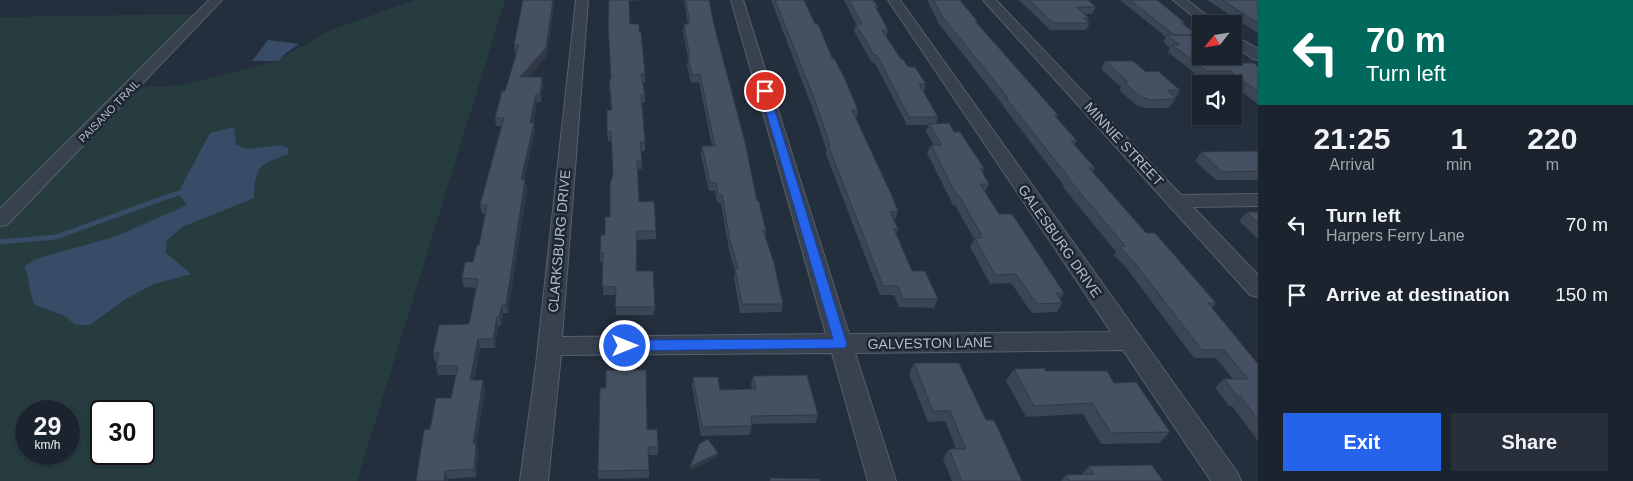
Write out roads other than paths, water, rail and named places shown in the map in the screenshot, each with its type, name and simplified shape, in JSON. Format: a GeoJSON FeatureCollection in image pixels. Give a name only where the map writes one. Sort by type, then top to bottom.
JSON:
{"type":"FeatureCollection","features":[{"type":"Feature","properties":{"kind":"street","name":"PAISANO TRAIL"},"geometry":{"type":"LineString","coordinates":[[0,220],[216,0]]}},
{"type":"Feature","properties":{"kind":"street","name":"CLARKSBURG DRIVE"},"geometry":{"type":"LineString","coordinates":[[534,481],[549,346],[582,0]]}},
{"type":"Feature","properties":{"kind":"street"},"geometry":{"type":"LineString","coordinates":[[737,0],[882,481]]}},
{"type":"Feature","properties":{"kind":"street","name":"GALESBURG DRIVE"},"geometry":{"type":"LineString","coordinates":[[894,0],[1227,481]]}},
{"type":"Feature","properties":{"kind":"street","name":"MINNIE STREET"},"geometry":{"type":"LineString","coordinates":[[988,0],[1258,288]]}},
{"type":"Feature","properties":{"kind":"street"},"geometry":{"type":"LineString","coordinates":[[1179,0],[1200,15]]}},
{"type":"Feature","properties":{"kind":"street"},"geometry":{"type":"LineString","coordinates":[[1242,45],[1258,56]]}},
{"type":"Feature","properties":{"kind":"street"},"geometry":{"type":"LineString","coordinates":[[1177,201],[1258,200]]}},
{"type":"Feature","properties":{"kind":"street","name":"GALVESTON LANE"},"geometry":{"type":"LineString","coordinates":[[549,346],[1130,342]]}},
{"type":"Feature","properties":{"kind":"water"},"geometry":{"type":"Polygon","coordinates":[[[268,40],[299,44],[286,53],[279,61],[252,61],[268,40]]]}},
{"type":"Feature","properties":{"kind":"water"},"geometry":{"type":"Polygon","coordinates":[[[234,127],[236,145],[248,149],[281,145],[288,148],[288,154],[260,168],[256,179],[254,198],[182,227],[167,240],[166,253],[191,274],[154,284],[124,300],[90,325],[76,325],[63,315],[35,305],[24,266],[36,259],[117,236],[187,205],[178,193],[210,133],[234,127]]]}},
{"type":"Feature","properties":{"kind":"waterway"},"geometry":{"type":"LineString","coordinates":[[0,242],[56,237],[178,193]]}}]}
